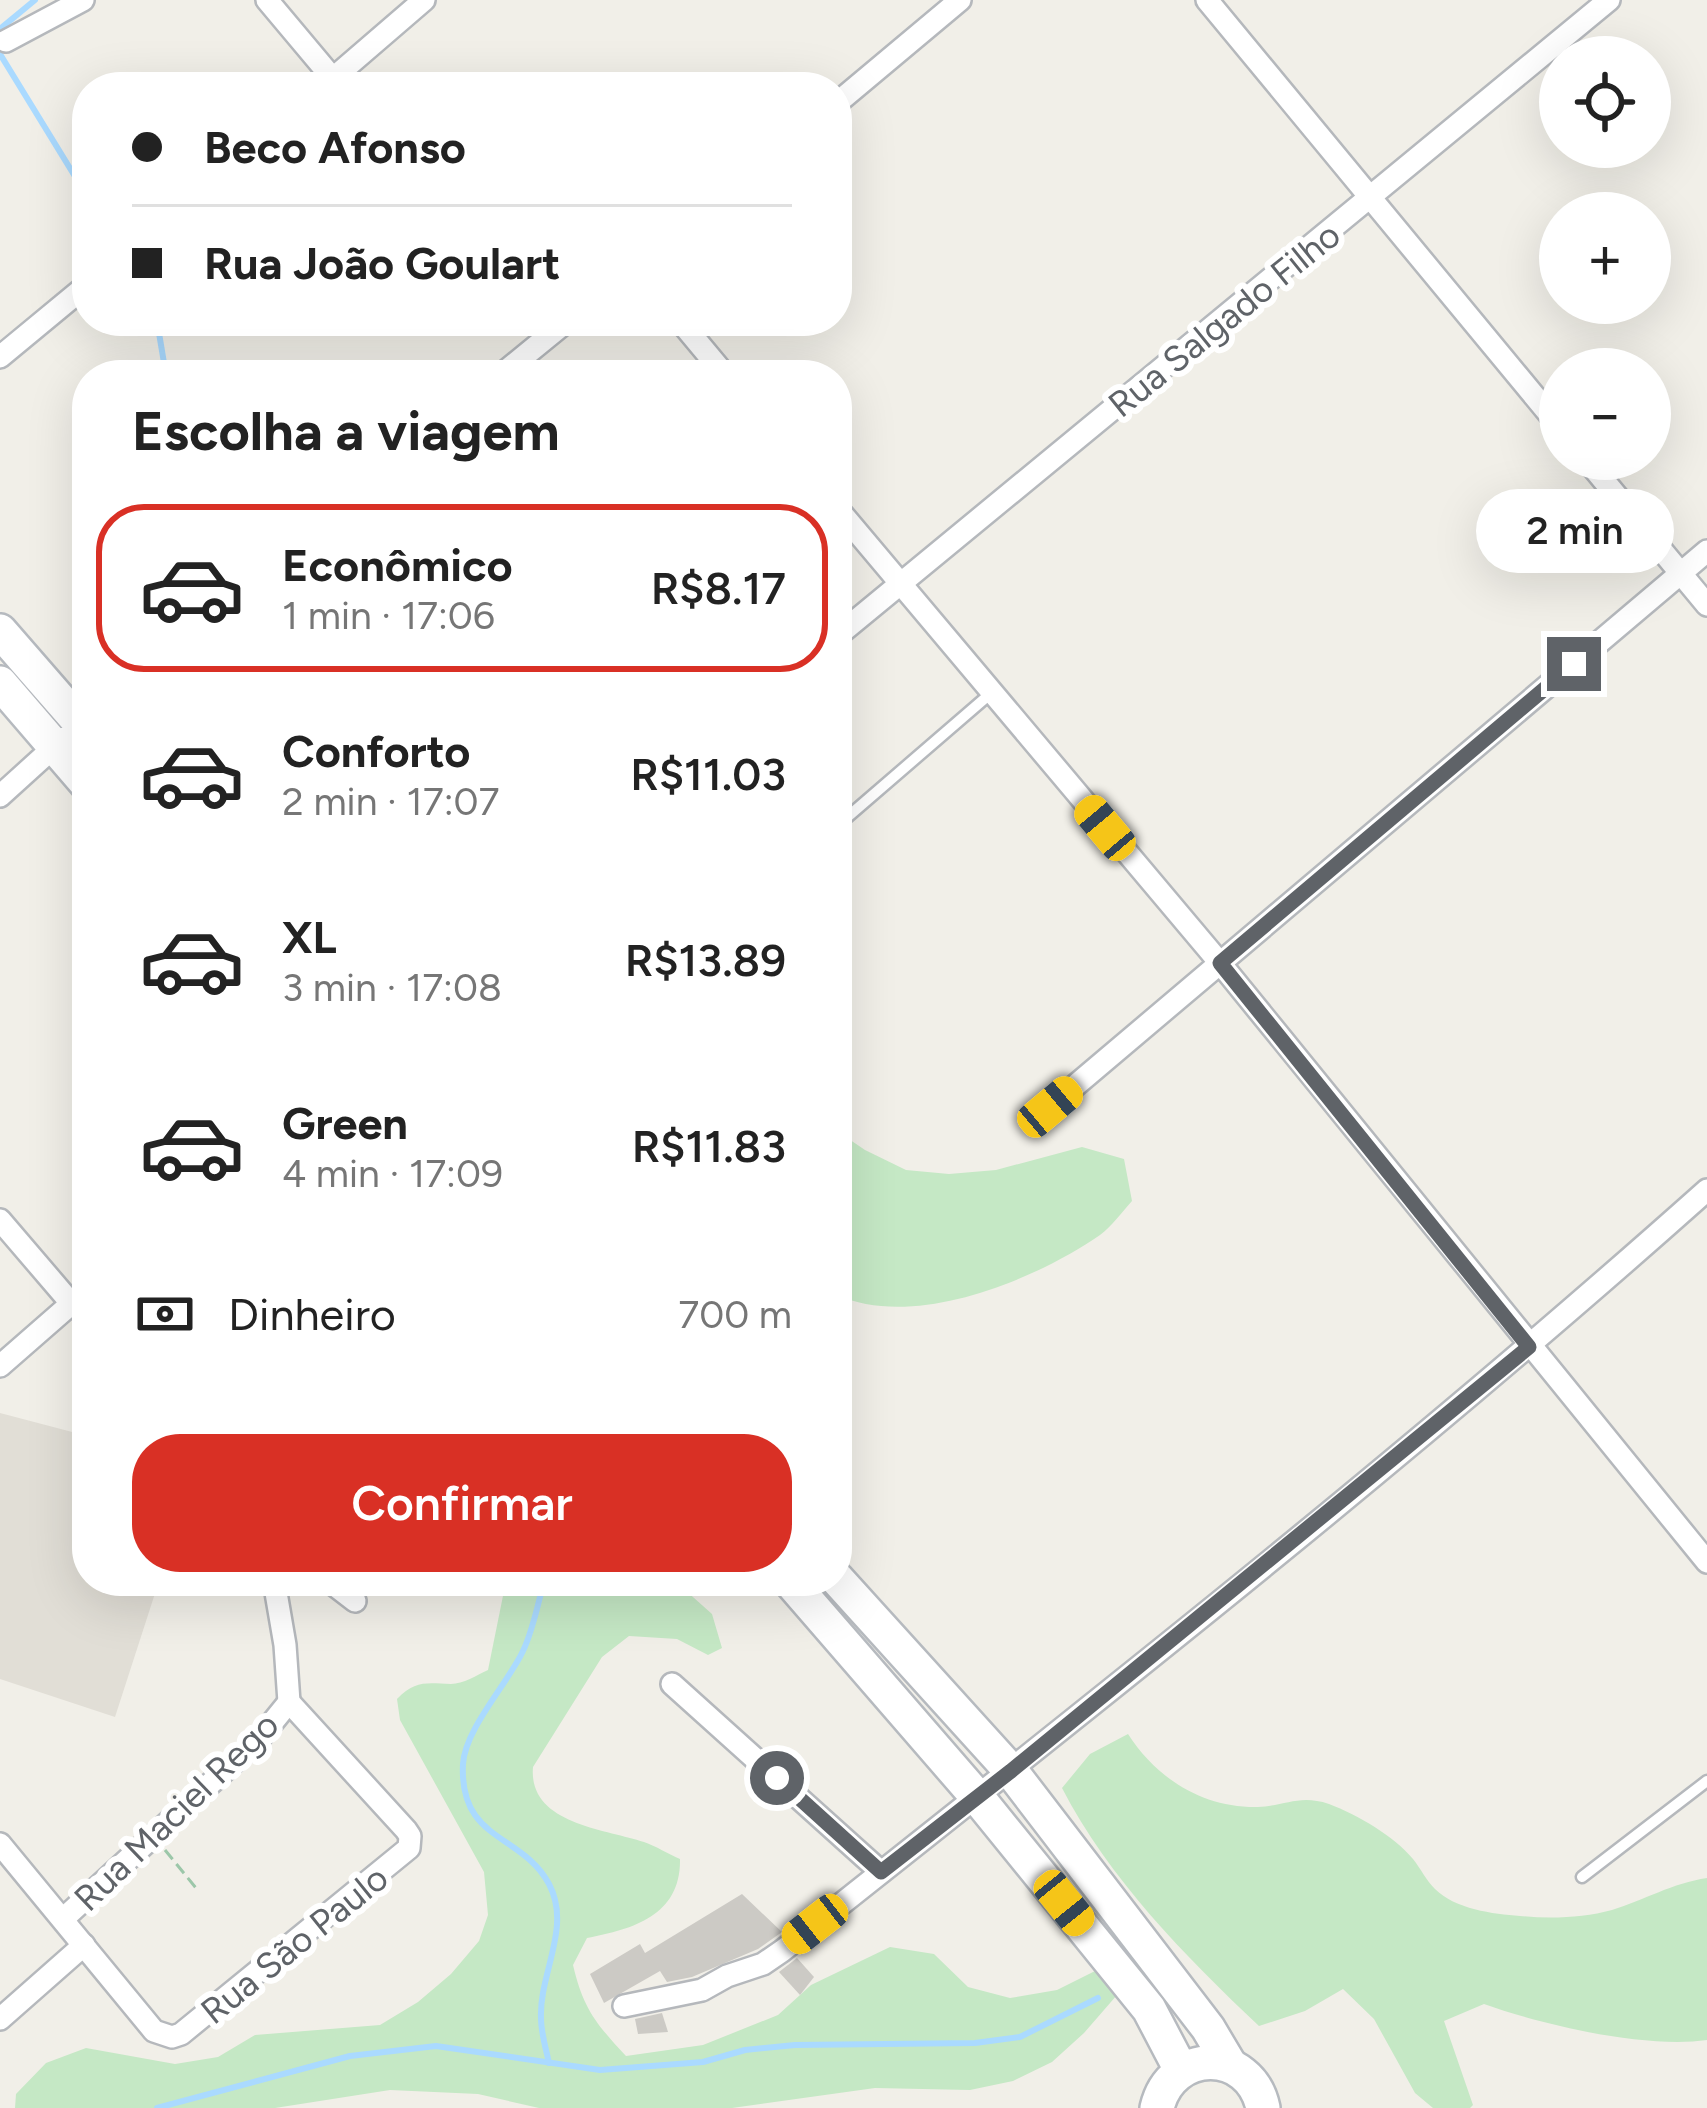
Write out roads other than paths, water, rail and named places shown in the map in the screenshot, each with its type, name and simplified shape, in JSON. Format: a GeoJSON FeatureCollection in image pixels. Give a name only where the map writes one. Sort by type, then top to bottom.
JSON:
{"type":"FeatureCollection","features":[{"type":"Feature","properties":{"kind":"main road"},"geometry":{"type":"LineString","coordinates":[[0,631],[72,710]]}},
{"type":"Feature","properties":{"kind":"main road"},"geometry":{"type":"LineString","coordinates":[[0,683],[72,767]]}},
{"type":"Feature","properties":{"kind":"main road"},"geometry":{"type":"LineString","coordinates":[[803,1596],[978,1798],[1149,2008],[1181,2070]]}},
{"type":"Feature","properties":{"kind":"main road"},"geometry":{"type":"LineString","coordinates":[[852,1596],[1011,1771],[1208,2027],[1230,2065],[1247,2076],[1267,2105]]}},
{"type":"Feature","properties":{"kind":"main road"},"geometry":{"type":"LineString","coordinates":[[1157,2108],[1167,2082],[1181,2070],[1199,2062],[1230,2065]]}},
{"type":"Feature","properties":{"kind":"street"},"geometry":{"type":"LineString","coordinates":[[6,41],[83,0]]}},
{"type":"Feature","properties":{"kind":"street"},"geometry":{"type":"LineString","coordinates":[[267,0],[323,72]]}},
{"type":"Feature","properties":{"kind":"street"},"geometry":{"type":"LineString","coordinates":[[345,72],[424,0]]}},
{"type":"Feature","properties":{"kind":"street"},"geometry":{"type":"LineString","coordinates":[[852,90],[960,0]]}},
{"type":"Feature","properties":{"kind":"street"},"geometry":{"type":"LineString","coordinates":[[1207,0],[1539,401]]}},
{"type":"Feature","properties":{"kind":"street","name":"Rua Salgado Filho"},"geometry":{"type":"LineString","coordinates":[[852,624],[1609,0]]}},
{"type":"Feature","properties":{"kind":"street"},"geometry":{"type":"LineString","coordinates":[[0,357],[72,297]]}},
{"type":"Feature","properties":{"kind":"street"},"geometry":{"type":"LineString","coordinates":[[513,360],[534,336]]}},
{"type":"Feature","properties":{"kind":"street"},"geometry":{"type":"LineString","coordinates":[[692,336],[712,360]]}},
{"type":"Feature","properties":{"kind":"street"},"geometry":{"type":"LineString","coordinates":[[1603,480],[1707,605]]}},
{"type":"Feature","properties":{"kind":"street"},"geometry":{"type":"LineString","coordinates":[[852,526],[1220,963],[1707,1562]]}},
{"type":"Feature","properties":{"kind":"street"},"geometry":{"type":"LineString","coordinates":[[1050,1107],[1707,551]]}},
{"type":"Feature","properties":{"kind":"street"},"geometry":{"type":"LineString","coordinates":[[0,796],[72,733]]}},
{"type":"Feature","properties":{"kind":"street"},"geometry":{"type":"LineString","coordinates":[[624,2006],[701,1990],[763,1964],[978,1798],[1529,1347],[1707,1190]]}},
{"type":"Feature","properties":{"kind":"street"},"geometry":{"type":"LineString","coordinates":[[0,1220],[72,1290]]}},
{"type":"Feature","properties":{"kind":"street"},"geometry":{"type":"LineString","coordinates":[[0,1366],[72,1303]]}},
{"type":"Feature","properties":{"kind":"street"},"geometry":{"type":"LineString","coordinates":[[277,1596],[289,1702]]}},
{"type":"Feature","properties":{"kind":"street"},"geometry":{"type":"LineString","coordinates":[[350,1596],[355,1600]]}},
{"type":"Feature","properties":{"kind":"street"},"geometry":{"type":"LineString","coordinates":[[672,1684],[881,1872]]}},
{"type":"Feature","properties":{"kind":"street","name":"Rua Maciel Rego"},"geometry":{"type":"LineString","coordinates":[[63,1919],[259,1739],[289,1702]]}},
{"type":"Feature","properties":{"kind":"street","name":"Rua São Paulo"},"geometry":{"type":"LineString","coordinates":[[0,1844],[154,2031],[172,2037],[181,2034],[403,1856],[411,1841],[289,1702]]}},
{"type":"Feature","properties":{"kind":"street","name":"Rua Maciel Rego"},"geometry":{"type":"LineString","coordinates":[[0,2019],[84,1945]]}},
{"type":"Feature","properties":{"kind":"lane"},"geometry":{"type":"LineString","coordinates":[[852,813],[990,694]]}},
{"type":"Feature","properties":{"kind":"lane"},"geometry":{"type":"LineString","coordinates":[[1582,1877],[1707,1781]]}},
{"type":"Feature","properties":{"kind":"waterway"},"geometry":{"type":"LineString","coordinates":[[0,29],[35,0]]}},
{"type":"Feature","properties":{"kind":"waterway"},"geometry":{"type":"LineString","coordinates":[[0,54],[72,172]]}},
{"type":"Feature","properties":{"kind":"waterway"},"geometry":{"type":"LineString","coordinates":[[160,336],[164,360]]}},
{"type":"Feature","properties":{"kind":"waterway"},"geometry":{"type":"LineString","coordinates":[[540,1596],[523,1651],[471,1736],[463,1764],[464,1789],[481,1823],[537,1867],[555,1900],[556,1934],[541,2018],[549,2063]]}},
{"type":"Feature","properties":{"kind":"waterway"},"geometry":{"type":"LineString","coordinates":[[157,2108],[350,2056],[436,2046],[600,2070],[703,2062],[745,2050],[795,2045],[975,2043],[1020,2037],[1098,1998]]}}]}
